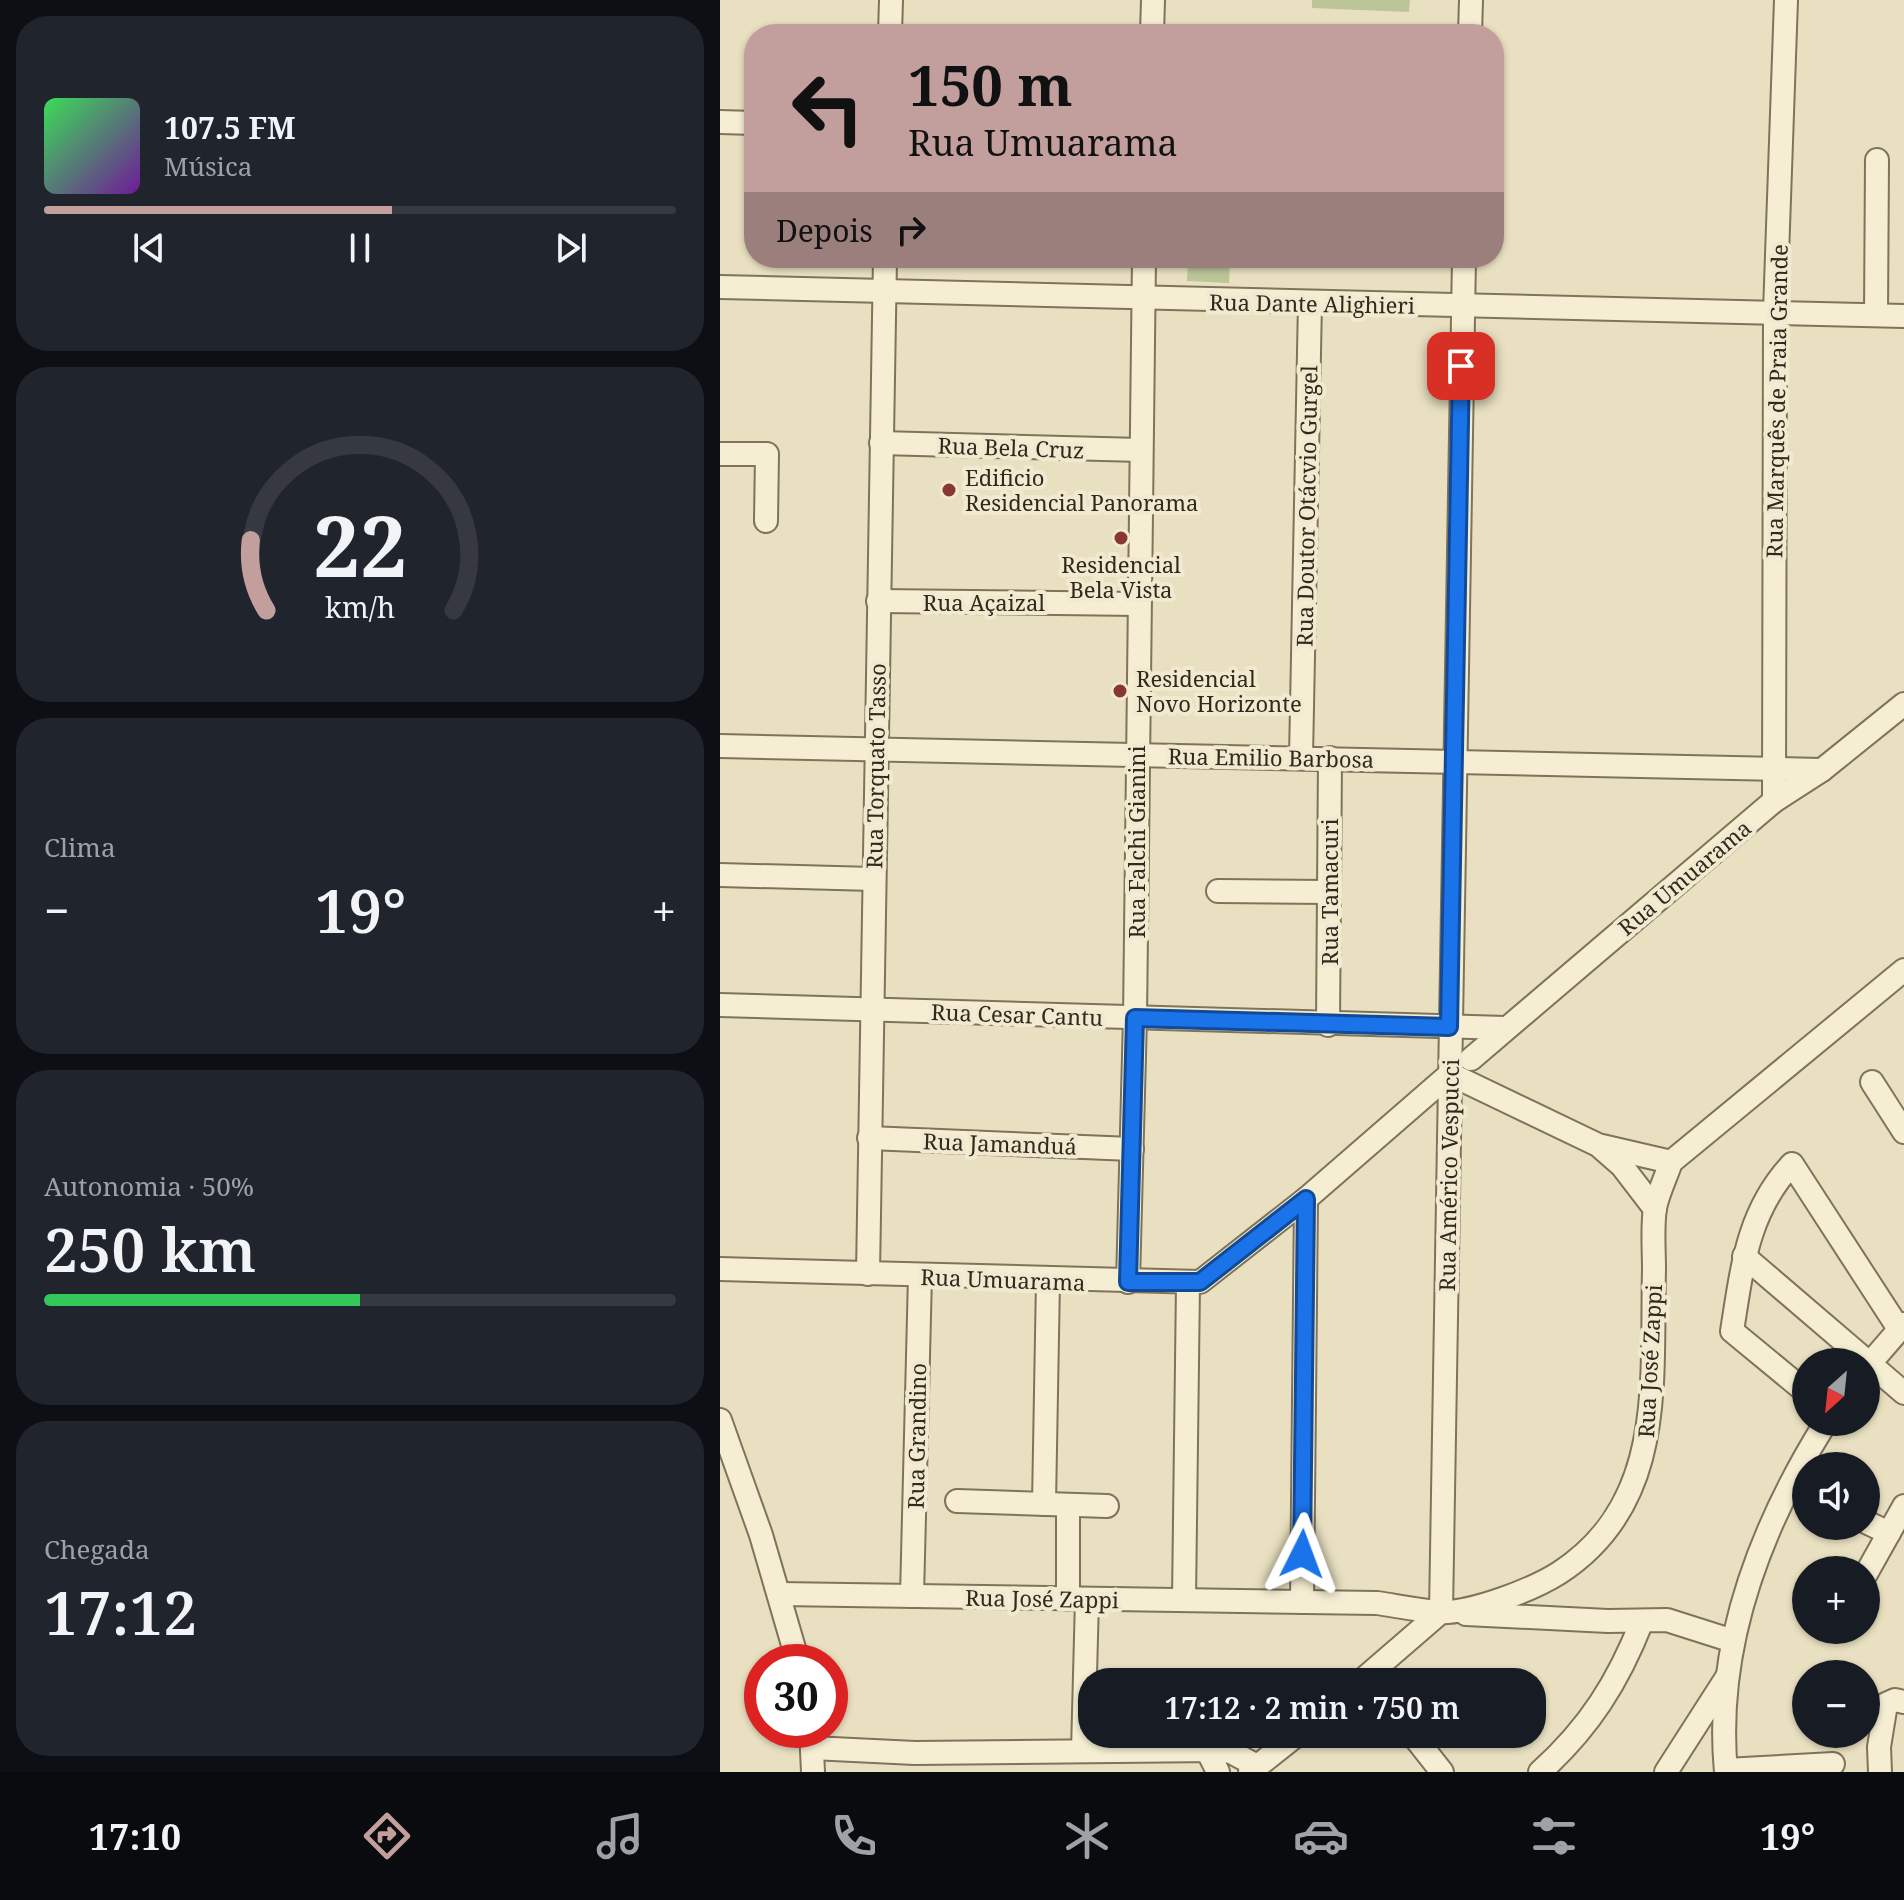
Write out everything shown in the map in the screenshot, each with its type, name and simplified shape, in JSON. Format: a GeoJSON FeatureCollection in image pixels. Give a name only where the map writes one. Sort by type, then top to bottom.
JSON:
{"type":"FeatureCollection","features":[{"type":"Feature","properties":{"kind":"street"},"geometry":{"type":"LineString","coordinates":[[890,24],[891,0]]}},
{"type":"Feature","properties":{"kind":"street"},"geometry":{"type":"LineString","coordinates":[[1152,24],[1153,0]]}},
{"type":"Feature","properties":{"kind":"street"},"geometry":{"type":"LineString","coordinates":[[1470,24],[1471,0]]}},
{"type":"Feature","properties":{"kind":"street","name":"Rua Marquês de Praia Grande"},"geometry":{"type":"LineString","coordinates":[[1774,801],[1775,312],[1786,0]]}},
{"type":"Feature","properties":{"kind":"street"},"geometry":{"type":"LineString","coordinates":[[720,122],[744,123]]}},
{"type":"Feature","properties":{"kind":"street"},"geometry":{"type":"LineString","coordinates":[[1876,315],[1877,160]]}},
{"type":"Feature","properties":{"kind":"street","name":"Rua Torquato Tasso"},"geometry":{"type":"LineString","coordinates":[[868,1274],[885,268]]}},
{"type":"Feature","properties":{"kind":"street","name":"Rua Falchi Gianini"},"geometry":{"type":"LineString","coordinates":[[1128,1282],[1135,1018],[1144,268]]}},
{"type":"Feature","properties":{"kind":"street","name":"Rua Américo Vespucci"},"geometry":{"type":"LineString","coordinates":[[1441,1612],[1464,268]]}},
{"type":"Feature","properties":{"kind":"street","name":"Rua Dante Alighieri"},"geometry":{"type":"LineString","coordinates":[[720,287],[1904,316]]}},
{"type":"Feature","properties":{"kind":"street","name":"Rua Doutor Otácvio Gurgel"},"geometry":{"type":"LineString","coordinates":[[1301,757],[1310,302]]}},
{"type":"Feature","properties":{"kind":"street","name":"Rua Bela Cruz"},"geometry":{"type":"LineString","coordinates":[[881,443],[1141,450]]}},
{"type":"Feature","properties":{"kind":"street"},"geometry":{"type":"LineString","coordinates":[[720,454],[767,454],[766,521]]}},
{"type":"Feature","properties":{"kind":"street","name":"Rua Açaizal"},"geometry":{"type":"LineString","coordinates":[[878,601],[1138,604]]}},
{"type":"Feature","properties":{"kind":"street","name":"Rua Umuarama"},"geometry":{"type":"LineString","coordinates":[[1471,1059],[1774,801],[1822,770],[1904,704]]}},
{"type":"Feature","properties":{"kind":"street","name":"Rua Emilio Barbosa"},"geometry":{"type":"LineString","coordinates":[[720,746],[1822,770]]}},
{"type":"Feature","properties":{"kind":"street","name":"Rua Tamacuri"},"geometry":{"type":"LineString","coordinates":[[1328,1025],[1330,758]]}},
{"type":"Feature","properties":{"kind":"street"},"geometry":{"type":"LineString","coordinates":[[720,875],[873,879]]}},
{"type":"Feature","properties":{"kind":"street"},"geometry":{"type":"LineString","coordinates":[[1218,891],[1329,892]]}},
{"type":"Feature","properties":{"kind":"street"},"geometry":{"type":"LineString","coordinates":[[1450,1074],[1598,1145],[1671,1162],[1904,970]]}},
{"type":"Feature","properties":{"kind":"street","name":"Rua Cesar Cantu"},"geometry":{"type":"LineString","coordinates":[[720,1005],[1505,1028]]}},
{"type":"Feature","properties":{"kind":"street","name":"Rua Umuarama"},"geometry":{"type":"LineString","coordinates":[[720,1269],[1188,1284],[1212,1276],[1450,1074]]}},
{"type":"Feature","properties":{"kind":"street"},"geometry":{"type":"LineString","coordinates":[[1872,1082],[1904,1132]]}},
{"type":"Feature","properties":{"kind":"street","name":"Rua Jamanduá"},"geometry":{"type":"LineString","coordinates":[[869,1138],[1132,1149]]}},
{"type":"Feature","properties":{"kind":"street"},"geometry":{"type":"LineString","coordinates":[[1598,1145],[1622,1166],[1655,1209]]}},
{"type":"Feature","properties":{"kind":"street","name":"Rua José Zappi"},"geometry":{"type":"LineString","coordinates":[[779,1594],[1377,1603],[1441,1612],[1526,1589],[1568,1567],[1605,1532],[1633,1486],[1642,1463],[1650,1412],[1655,1209],[1671,1162]]}},
{"type":"Feature","properties":{"kind":"street"},"geometry":{"type":"LineString","coordinates":[[1792,1380],[1732,1331],[1744,1256],[1761,1206],[1792,1164],[1902,1327],[1880,1352]]}},
{"type":"Feature","properties":{"kind":"street"},"geometry":{"type":"LineString","coordinates":[[1302,1602],[1306,1199]]}},
{"type":"Feature","properties":{"kind":"street"},"geometry":{"type":"LineString","coordinates":[[1744,1256],[1848,1348]]}},
{"type":"Feature","properties":{"kind":"street","name":"Rua Grandino"},"geometry":{"type":"LineString","coordinates":[[912,1596],[920,1276]]}},
{"type":"Feature","properties":{"kind":"street"},"geometry":{"type":"LineString","coordinates":[[1044,1504],[1048,1280]]}},
{"type":"Feature","properties":{"kind":"street"},"geometry":{"type":"LineString","coordinates":[[1184,1600],[1188,1284]]}},
{"type":"Feature","properties":{"kind":"street"},"geometry":{"type":"LineString","coordinates":[[1880,1375],[1904,1393]]}},
{"type":"Feature","properties":{"kind":"street"},"geometry":{"type":"LineString","coordinates":[[720,1420],[728,1466],[779,1594],[793,1644]]}},
{"type":"Feature","properties":{"kind":"street"},"geometry":{"type":"LineString","coordinates":[[1792,1499],[1765,1538],[1733,1641],[1727,1676],[1726,1771],[1833,1764]]}},
{"type":"Feature","properties":{"kind":"street"},"geometry":{"type":"LineString","coordinates":[[957,1501],[1107,1506]]}},
{"type":"Feature","properties":{"kind":"street"},"geometry":{"type":"LineString","coordinates":[[1068,1505],[1077,1599],[1083,1751]]}},
{"type":"Feature","properties":{"kind":"street"},"geometry":{"type":"LineString","coordinates":[[1876,1556],[1904,1506]]}},
{"type":"Feature","properties":{"kind":"street"},"geometry":{"type":"LineString","coordinates":[[1880,1529],[1889,1533]]}},
{"type":"Feature","properties":{"kind":"street"},"geometry":{"type":"LineString","coordinates":[[1379,1668],[1441,1612],[1667,1620],[1733,1641]]}},
{"type":"Feature","properties":{"kind":"street"},"geometry":{"type":"LineString","coordinates":[[1540,1772],[1573,1742],[1599,1710],[1623,1669],[1642,1621]]}},
{"type":"Feature","properties":{"kind":"street"},"geometry":{"type":"LineString","coordinates":[[1666,1772],[1727,1676]]}},
{"type":"Feature","properties":{"kind":"street"},"geometry":{"type":"LineString","coordinates":[[1880,1772],[1879,1747],[1885,1707],[1890,1700],[1904,1702]]}},
{"type":"Feature","properties":{"kind":"street"},"geometry":{"type":"LineString","coordinates":[[812,1748],[813,1772]]}},
{"type":"Feature","properties":{"kind":"street"},"geometry":{"type":"LineString","coordinates":[[848,1748],[915,1763],[1083,1751],[1207,1750],[1231,1752],[1254,1769],[1280,1748]]}},
{"type":"Feature","properties":{"kind":"street"},"geometry":{"type":"LineString","coordinates":[[1423,1748],[1442,1772]]}},
{"type":"Feature","properties":{"kind":"street"},"geometry":{"type":"LineString","coordinates":[[1207,1750],[1218,1772]]}},
{"type":"Feature","properties":{"kind":"green space"},"geometry":{"type":"Polygon","coordinates":[[[1312,0],[1410,0],[1409,12],[1312,8],[1312,0]]]}},
{"type":"Feature","properties":{"kind":"green space"},"geometry":{"type":"Polygon","coordinates":[[[1188,268],[1230,268],[1229,283],[1187,281],[1188,268]]]}},
{"type":"Feature","properties":{"kind":"place","name":"Edificio Residencial Panorama"},"geometry":{"type":"Point","coordinates":[949,490]}},
{"type":"Feature","properties":{"kind":"place","name":"Residencial Bela Vista"},"geometry":{"type":"Point","coordinates":[1121,538]}},
{"type":"Feature","properties":{"kind":"place","name":"Residencial Novo Horizonte"},"geometry":{"type":"Point","coordinates":[1120,691]}},
{"type":"Feature","properties":{"kind":"route"},"geometry":{"type":"LineString","coordinates":[[1302,1554],[1305,1505],[1306,1199],[1212,1276],[1200,1282],[1128,1282],[1135,1018],[1449,1027],[1461,366]]}}]}
